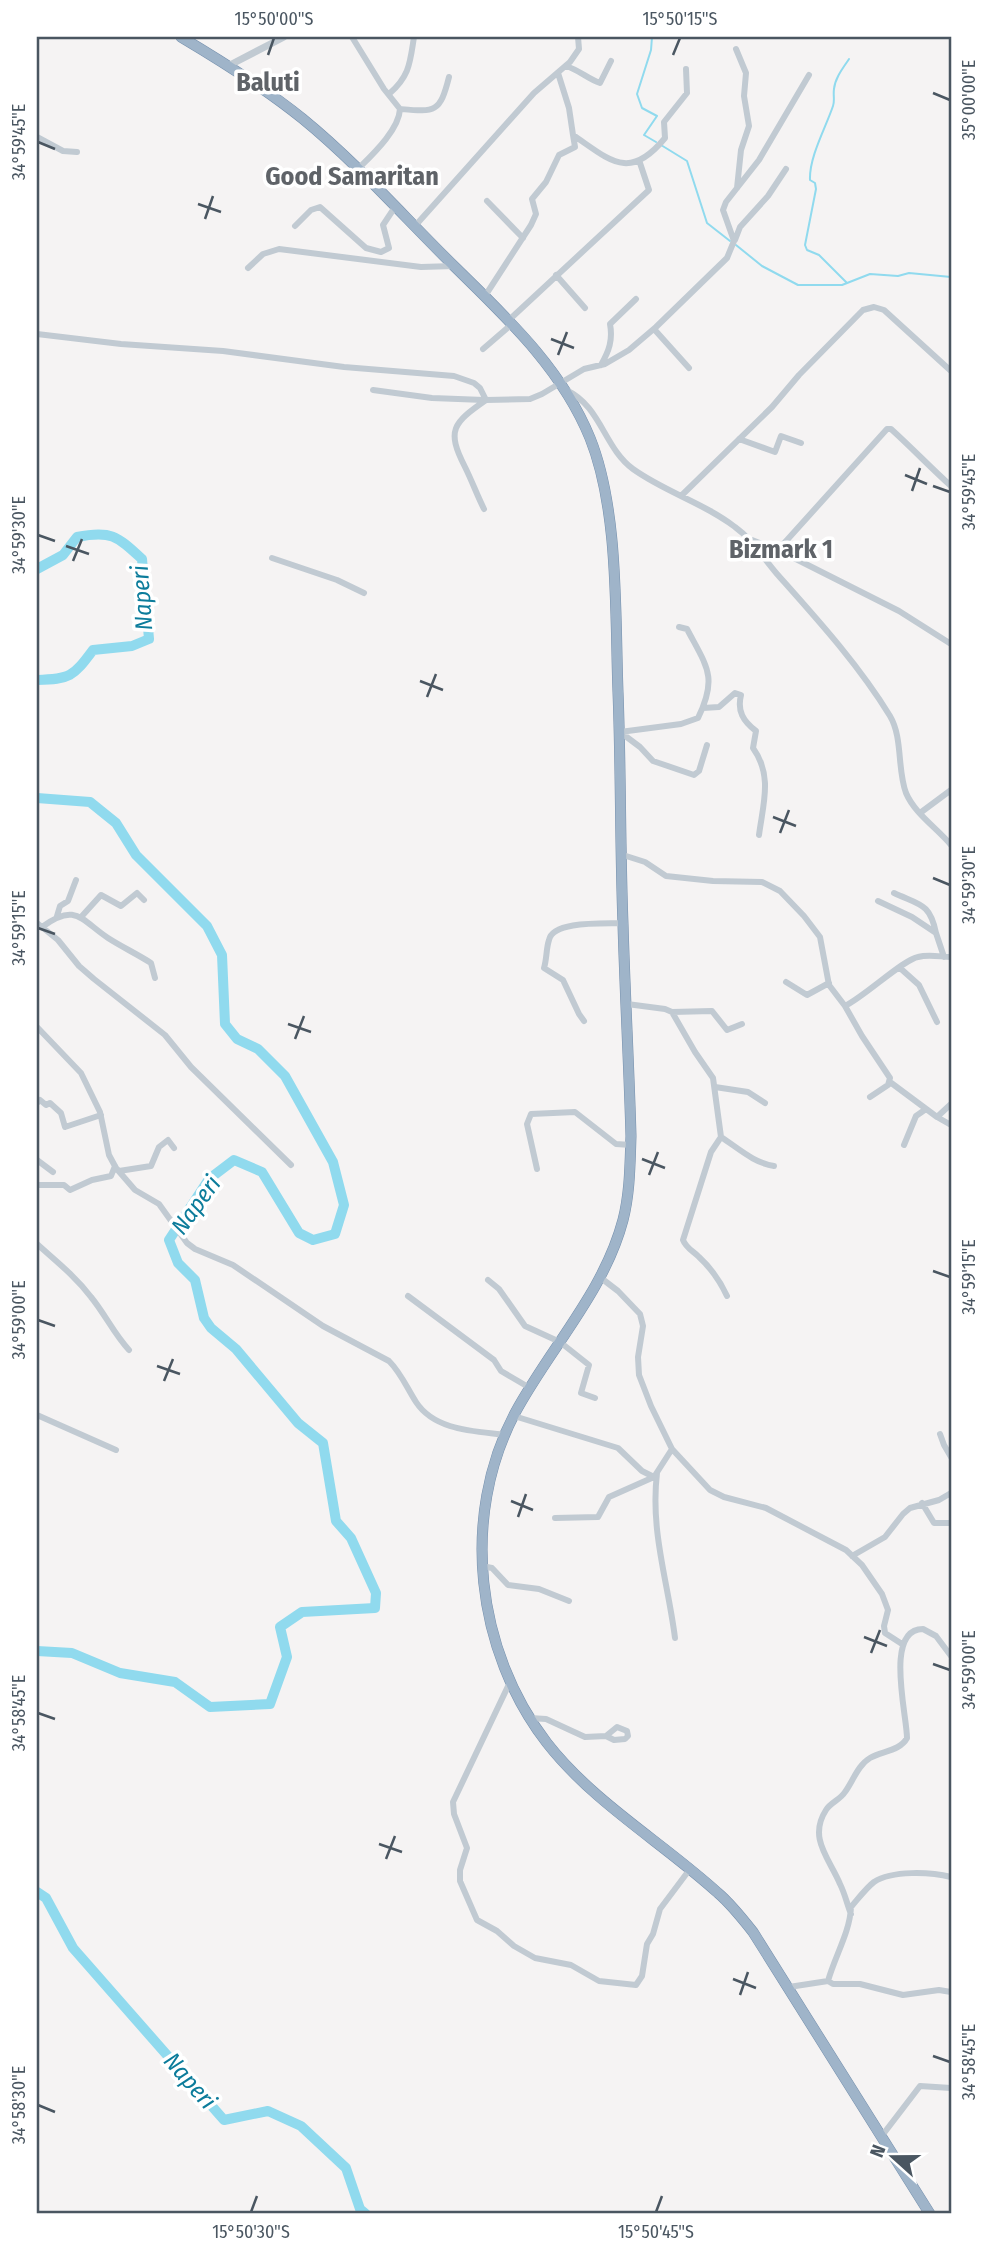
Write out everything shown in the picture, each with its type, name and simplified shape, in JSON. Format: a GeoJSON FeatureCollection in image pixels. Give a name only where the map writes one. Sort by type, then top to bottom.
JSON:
{"type":"FeatureCollection","features":[{"type":"Feature","properties":{"kind":"highway"},"geometry":{"type":"LineString","coordinates":[[181,37],[228,65],[307,122],[396,206],[510,322],[563,386],[597,456],[610,517],[620,732],[631,1145],[624,1219],[601,1278],[530,1388],[499,1451],[484,1510],[482,1566],[486,1603],[510,1682],[546,1741],[607,1804],[720,1894],[747,1924],[930,2214]]}},
{"type":"Feature","properties":{"kind":"street"},"geometry":{"type":"LineString","coordinates":[[228,65],[284,37]]}},
{"type":"Feature","properties":{"kind":"street"},"geometry":{"type":"LineString","coordinates":[[352,37],[400,109],[429,111],[437,107],[444,98],[449,77]]}},
{"type":"Feature","properties":{"kind":"street"},"geometry":{"type":"LineString","coordinates":[[389,94],[407,74],[414,37]]}},
{"type":"Feature","properties":{"kind":"street"},"geometry":{"type":"LineString","coordinates":[[415,226],[534,93],[566,66],[579,49],[580,38]]}},
{"type":"Feature","properties":{"kind":"street"},"geometry":{"type":"LineString","coordinates":[[736,49],[746,73],[744,96],[749,126],[741,150],[737,190]]}},
{"type":"Feature","properties":{"kind":"street"},"geometry":{"type":"LineString","coordinates":[[566,66],[579,70],[592,81],[600,83],[611,61]]}},
{"type":"Feature","properties":{"kind":"street"},"geometry":{"type":"LineString","coordinates":[[573,135],[607,160],[624,164],[652,153],[664,138],[664,122],[687,93],[686,69]]}},
{"type":"Feature","properties":{"kind":"street"},"geometry":{"type":"LineString","coordinates":[[558,73],[569,107],[575,146]]}},
{"type":"Feature","properties":{"kind":"street"},"geometry":{"type":"LineString","coordinates":[[734,242],[723,210],[726,202],[759,160],[809,75]]}},
{"type":"Feature","properties":{"kind":"street"},"geometry":{"type":"LineString","coordinates":[[358,169],[378,150],[397,120],[400,109]]}},
{"type":"Feature","properties":{"kind":"street"},"geometry":{"type":"LineString","coordinates":[[37,137],[63,152],[77,152]]}},
{"type":"Feature","properties":{"kind":"street"},"geometry":{"type":"LineString","coordinates":[[485,296],[536,214],[532,199],[546,182],[559,155],[575,146],[589,145]]}},
{"type":"Feature","properties":{"kind":"street"},"geometry":{"type":"LineString","coordinates":[[483,349],[556,275],[649,190],[639,160]]}},
{"type":"Feature","properties":{"kind":"street"},"geometry":{"type":"LineString","coordinates":[[373,390],[432,398],[486,400],[530,399],[563,386],[584,369],[601,365],[629,350],[654,329],[726,258],[740,227],[768,196],[786,169]]}},
{"type":"Feature","properties":{"kind":"street"},"geometry":{"type":"LineString","coordinates":[[487,201],[523,238]]}},
{"type":"Feature","properties":{"kind":"street"},"geometry":{"type":"LineString","coordinates":[[295,226],[311,209],[320,207],[366,248],[381,252],[388,248],[389,240],[383,225],[396,206]]}},
{"type":"Feature","properties":{"kind":"street"},"geometry":{"type":"LineString","coordinates":[[248,268],[263,254],[279,249],[421,267],[454,267]]}},
{"type":"Feature","properties":{"kind":"street"},"geometry":{"type":"LineString","coordinates":[[556,275],[585,309]]}},
{"type":"Feature","properties":{"kind":"street"},"geometry":{"type":"LineString","coordinates":[[601,365],[609,351],[612,334],[610,324],[636,299]]}},
{"type":"Feature","properties":{"kind":"street"},"geometry":{"type":"LineString","coordinates":[[681,496],[772,407],[863,310],[884,310],[951,371]]}},
{"type":"Feature","properties":{"kind":"street"},"geometry":{"type":"LineString","coordinates":[[654,329],[689,368]]}},
{"type":"Feature","properties":{"kind":"street"},"geometry":{"type":"LineString","coordinates":[[37,334],[454,376],[474,383],[486,400]]}},
{"type":"Feature","properties":{"kind":"street"},"geometry":{"type":"LineString","coordinates":[[563,386],[587,405],[619,456],[633,469],[710,510],[750,539],[778,550],[899,611],[951,644]]}},
{"type":"Feature","properties":{"kind":"street"},"geometry":{"type":"LineString","coordinates":[[484,509],[457,454],[453,436],[462,419],[486,400]]}},
{"type":"Feature","properties":{"kind":"street"},"geometry":{"type":"LineString","coordinates":[[778,550],[887,429],[891,429],[911,445],[951,486]]}},
{"type":"Feature","properties":{"kind":"street"},"geometry":{"type":"LineString","coordinates":[[739,439],[775,452],[781,436],[801,443]]}},
{"type":"Feature","properties":{"kind":"street"},"geometry":{"type":"LineString","coordinates":[[750,539],[845,652],[891,719],[905,788],[912,803],[951,845]]}},
{"type":"Feature","properties":{"kind":"street"},"geometry":{"type":"LineString","coordinates":[[272,558],[337,580],[365,593]]}},
{"type":"Feature","properties":{"kind":"street"},"geometry":{"type":"LineString","coordinates":[[620,732],[681,724],[698,718],[709,696],[709,676],[687,629],[679,627]]}},
{"type":"Feature","properties":{"kind":"street"},"geometry":{"type":"LineString","coordinates":[[703,708],[719,707],[735,693],[741,695],[738,706],[747,724],[756,731],[753,748],[761,759],[766,785],[760,835]]}},
{"type":"Feature","properties":{"kind":"street"},"geometry":{"type":"LineString","coordinates":[[620,732],[653,761],[694,775],[699,772],[706,745]]}},
{"type":"Feature","properties":{"kind":"street"},"geometry":{"type":"LineString","coordinates":[[920,813],[951,790]]}},
{"type":"Feature","properties":{"kind":"street"},"geometry":{"type":"LineString","coordinates":[[623,855],[645,862],[666,876],[762,882],[774,887],[796,906],[820,937],[829,983],[890,1082],[951,1125]]}},
{"type":"Feature","properties":{"kind":"street"},"geometry":{"type":"LineString","coordinates":[[57,916],[60,906],[68,901],[76,880]]}},
{"type":"Feature","properties":{"kind":"street"},"geometry":{"type":"LineString","coordinates":[[82,916],[101,894],[121,906],[137,893],[144,900]]}},
{"type":"Feature","properties":{"kind":"street"},"geometry":{"type":"LineString","coordinates":[[845,1006],[916,957],[948,957],[936,933],[932,915],[923,907],[894,893]]}},
{"type":"Feature","properties":{"kind":"street"},"geometry":{"type":"LineString","coordinates":[[878,901],[912,917],[936,933]]}},
{"type":"Feature","properties":{"kind":"street"},"geometry":{"type":"LineString","coordinates":[[155,978],[151,963],[108,938],[82,916],[57,916],[40,925],[94,979],[166,1035],[191,1067],[291,1165]]}},
{"type":"Feature","properties":{"kind":"street"},"geometry":{"type":"LineString","coordinates":[[584,1021],[564,980],[544,968],[549,938],[554,930],[566,926],[623,923]]}},
{"type":"Feature","properties":{"kind":"street"},"geometry":{"type":"LineString","coordinates":[[900,968],[919,985],[937,1021]]}},
{"type":"Feature","properties":{"kind":"street"},"geometry":{"type":"LineString","coordinates":[[786,982],[807,995],[829,983]]}},
{"type":"Feature","properties":{"kind":"street"},"geometry":{"type":"LineString","coordinates":[[627,1004],[672,1012],[712,1011],[727,1030],[742,1024]]}},
{"type":"Feature","properties":{"kind":"street"},"geometry":{"type":"LineString","coordinates":[[672,1012],[695,1052],[711,1071],[722,1137],[711,1152],[690,1212],[683,1243],[700,1257],[719,1279],[727,1296]]}},
{"type":"Feature","properties":{"kind":"street"},"geometry":{"type":"LineString","coordinates":[[37,1027],[81,1073],[94,1096],[101,1115],[109,1155],[117,1169],[135,1190],[159,1203],[195,1249],[233,1265],[323,1326],[388,1361],[395,1367],[416,1402],[434,1420],[458,1428],[506,1435]]}},
{"type":"Feature","properties":{"kind":"street"},"geometry":{"type":"LineString","coordinates":[[870,1097],[890,1082]]}},
{"type":"Feature","properties":{"kind":"street"},"geometry":{"type":"LineString","coordinates":[[715,1087],[748,1092],[765,1103]]}},
{"type":"Feature","properties":{"kind":"street"},"geometry":{"type":"LineString","coordinates":[[37,1103],[40,1100],[46,1105],[50,1103],[61,1113],[65,1128],[72,1123],[101,1115]]}},
{"type":"Feature","properties":{"kind":"street"},"geometry":{"type":"LineString","coordinates":[[937,1117],[951,1104]]}},
{"type":"Feature","properties":{"kind":"street"},"geometry":{"type":"LineString","coordinates":[[904,1146],[916,1116],[926,1109]]}},
{"type":"Feature","properties":{"kind":"street"},"geometry":{"type":"LineString","coordinates":[[537,1169],[527,1124],[531,1114],[575,1112],[616,1144],[631,1145]]}},
{"type":"Feature","properties":{"kind":"street"},"geometry":{"type":"LineString","coordinates":[[722,1137],[759,1164],[774,1166]]}},
{"type":"Feature","properties":{"kind":"street"},"geometry":{"type":"LineString","coordinates":[[37,1185],[64,1185],[70,1190],[111,1176],[117,1169],[151,1166],[159,1147],[168,1140],[174,1148]]}},
{"type":"Feature","properties":{"kind":"street"},"geometry":{"type":"LineString","coordinates":[[37,1160],[53,1172]]}},
{"type":"Feature","properties":{"kind":"street"},"geometry":{"type":"LineString","coordinates":[[37,1244],[68,1269],[93,1298],[115,1335],[129,1350]]}},
{"type":"Feature","properties":{"kind":"street"},"geometry":{"type":"LineString","coordinates":[[601,1278],[640,1314],[643,1326],[638,1357],[639,1375],[671,1449],[710,1490],[724,1497],[766,1508],[832,1541],[852,1556],[871,1577],[886,1602],[888,1615],[884,1626],[885,1633],[902,1644]]}},
{"type":"Feature","properties":{"kind":"street"},"geometry":{"type":"LineString","coordinates":[[488,1280],[499,1289],[525,1326],[560,1342],[589,1365],[581,1392],[596,1398]]}},
{"type":"Feature","properties":{"kind":"street"},"geometry":{"type":"LineString","coordinates":[[408,1296],[494,1360],[501,1371],[530,1388]]}},
{"type":"Feature","properties":{"kind":"street"},"geometry":{"type":"LineString","coordinates":[[37,1415],[116,1450]]}},
{"type":"Feature","properties":{"kind":"street"},"geometry":{"type":"LineString","coordinates":[[514,1416],[618,1448],[642,1471],[656,1475]]}},
{"type":"Feature","properties":{"kind":"street"},"geometry":{"type":"LineString","coordinates":[[940,1434],[951,1457]]}},
{"type":"Feature","properties":{"kind":"street"},"geometry":{"type":"LineString","coordinates":[[671,1449],[656,1475],[654,1507],[660,1561],[669,1596],[675,1638]]}},
{"type":"Feature","properties":{"kind":"street"},"geometry":{"type":"LineString","coordinates":[[555,1518],[596,1518],[609,1497],[656,1475]]}},
{"type":"Feature","properties":{"kind":"street"},"geometry":{"type":"LineString","coordinates":[[852,1556],[886,1537],[903,1514],[922,1503],[939,1500],[951,1493]]}},
{"type":"Feature","properties":{"kind":"street"},"geometry":{"type":"LineString","coordinates":[[922,1503],[934,1523],[951,1524]]}},
{"type":"Feature","properties":{"kind":"street"},"geometry":{"type":"LineString","coordinates":[[482,1566],[492,1568],[508,1585],[540,1589],[569,1601]]}},
{"type":"Feature","properties":{"kind":"street"},"geometry":{"type":"LineString","coordinates":[[851,1914],[841,1886],[820,1846],[819,1828],[827,1807],[844,1794],[863,1763],[871,1757],[900,1746],[907,1738],[902,1702],[902,1644],[915,1631],[923,1629],[936,1636],[951,1656]]}},
{"type":"Feature","properties":{"kind":"street"},"geometry":{"type":"LineString","coordinates":[[510,1682],[453,1802],[454,1814],[467,1848],[460,1870],[460,1881],[477,1920],[535,1958],[571,1965],[599,1980],[636,1985],[642,1976],[647,1944],[653,1934],[660,1909],[690,1869]]}},
{"type":"Feature","properties":{"kind":"street"},"geometry":{"type":"LineString","coordinates":[[530,1718],[546,1718],[585,1737],[606,1736]]}},
{"type":"Feature","properties":{"kind":"street"},"geometry":{"type":"LineString","coordinates":[[828,1981],[848,1928],[853,1904],[876,1881],[920,1872],[934,1872],[951,1877]]}},
{"type":"Feature","properties":{"kind":"street"},"geometry":{"type":"LineString","coordinates":[[789,1987],[828,1981],[831,1984],[864,1985],[902,1995],[939,1990],[951,1992]]}},
{"type":"Feature","properties":{"kind":"street"},"geometry":{"type":"LineString","coordinates":[[881,2137],[920,2086],[951,2088]]}},
{"type":"Feature","properties":{"kind":"waterway"},"geometry":{"type":"LineString","coordinates":[[652,37],[651,50],[637,94],[642,108],[657,116],[644,135],[656,142]]}},
{"type":"Feature","properties":{"kind":"waterway"},"geometry":{"type":"LineString","coordinates":[[846,282],[819,255],[807,250],[805,245],[816,189],[815,183],[810,180],[812,162],[834,104],[836,81],[849,59]]}},
{"type":"Feature","properties":{"kind":"waterway"},"geometry":{"type":"LineString","coordinates":[[661,145],[687,161],[707,223],[730,241]]}},
{"type":"Feature","properties":{"kind":"waterway"},"geometry":{"type":"LineString","coordinates":[[736,245],[762,266],[798,285],[842,285],[870,274],[898,276],[909,273],[951,277]]}},
{"type":"Feature","properties":{"kind":"waterway","name":"Naperi"},"geometry":{"type":"LineString","coordinates":[[37,569],[63,555],[77,537],[98,534],[119,540],[142,559],[149,639],[132,646],[93,650],[70,675],[37,680]]}},
{"type":"Feature","properties":{"kind":"waterway","name":"Naperi"},"geometry":{"type":"LineString","coordinates":[[37,798],[90,802],[116,823],[136,855],[207,926],[222,955],[225,1024],[237,1039],[258,1049],[285,1076],[333,1162],[344,1205],[335,1234],[313,1240],[299,1233],[262,1172],[234,1160],[209,1179],[169,1240],[178,1263],[195,1280],[204,1318],[211,1328],[236,1349],[298,1423],[323,1443],[336,1521],[351,1538],[376,1593],[375,1608],[302,1612],[280,1627],[287,1657],[270,1704],[210,1707],[175,1682],[120,1673],[72,1653],[37,1651]]}},
{"type":"Feature","properties":{"kind":"waterway","name":"Naperi"},"geometry":{"type":"LineString","coordinates":[[37,1892],[46,1898],[73,1948],[224,2120],[268,2111],[301,2126],[346,2168],[360,2209],[366,2214]]}},
{"type":"Feature","properties":{"kind":"district","name":"Baluti"},"geometry":{"type":"Point","coordinates":[268,82]}},
{"type":"Feature","properties":{"kind":"district","name":"Good Samaritan"},"geometry":{"type":"Point","coordinates":[352,176]}},
{"type":"Feature","properties":{"kind":"district","name":"Bizmark 1"},"geometry":{"type":"Point","coordinates":[781,549]}}]}
